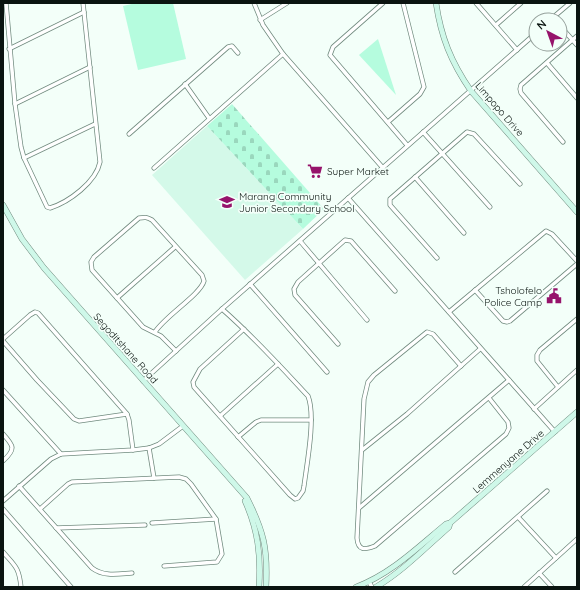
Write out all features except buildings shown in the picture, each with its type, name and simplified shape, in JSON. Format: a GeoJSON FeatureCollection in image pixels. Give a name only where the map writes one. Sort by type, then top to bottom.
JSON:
{"type":"FeatureCollection","features":[{"type":"Feature","properties":{"kind":"street"},"geometry":{"type":"LineString","coordinates":[[6,3],[15,104],[24,158],[47,207],[52,207],[78,193],[95,175],[100,162],[83,3]]}},
{"type":"Feature","properties":{"kind":"street"},"geometry":{"type":"LineString","coordinates":[[254,3],[260,20],[269,36],[283,54],[383,168]]}},
{"type":"Feature","properties":{"kind":"street"},"geometry":{"type":"LineString","coordinates":[[260,20],[287,3]]}},
{"type":"Feature","properties":{"kind":"street"},"geometry":{"type":"LineString","coordinates":[[384,3],[334,47],[330,55],[407,145]]}},
{"type":"Feature","properties":{"kind":"street"},"geometry":{"type":"LineString","coordinates":[[388,122],[420,94],[424,87],[403,3]]}},
{"type":"Feature","properties":{"kind":"street","name":"Limpopo Drive"},"geometry":{"type":"LineString","coordinates":[[436,3],[445,44],[457,70],[471,91],[577,212]]}},
{"type":"Feature","properties":{"kind":"street"},"geometry":{"type":"LineString","coordinates":[[476,3],[517,50]]}},
{"type":"Feature","properties":{"kind":"street"},"geometry":{"type":"LineString","coordinates":[[496,25],[521,3]]}},
{"type":"Feature","properties":{"kind":"street"},"geometry":{"type":"LineString","coordinates":[[560,12],[570,3]]}},
{"type":"Feature","properties":{"kind":"street"},"geometry":{"type":"LineString","coordinates":[[9,49],[84,12]]}},
{"type":"Feature","properties":{"kind":"street"},"geometry":{"type":"LineString","coordinates":[[568,35],[577,45]]}},
{"type":"Feature","properties":{"kind":"street"},"geometry":{"type":"LineString","coordinates":[[563,142],[520,91],[521,85],[577,36]]}},
{"type":"Feature","properties":{"kind":"street"},"geometry":{"type":"LineString","coordinates":[[143,381],[407,145],[528,40]]}},
{"type":"Feature","properties":{"kind":"street"},"geometry":{"type":"LineString","coordinates":[[128,134],[229,46],[232,46],[238,53]]}},
{"type":"Feature","properties":{"kind":"street"},"geometry":{"type":"LineString","coordinates":[[154,168],[283,54]]}},
{"type":"Feature","properties":{"kind":"street"},"geometry":{"type":"LineString","coordinates":[[546,63],[577,98]]}},
{"type":"Feature","properties":{"kind":"street"},"geometry":{"type":"LineString","coordinates":[[15,104],[90,67]]}},
{"type":"Feature","properties":{"kind":"street"},"geometry":{"type":"LineString","coordinates":[[186,84],[210,118]]}},
{"type":"Feature","properties":{"kind":"street"},"geometry":{"type":"LineString","coordinates":[[24,158],[95,124]]}},
{"type":"Feature","properties":{"kind":"street"},"geometry":{"type":"LineString","coordinates":[[423,132],[490,208]]}},
{"type":"Feature","properties":{"kind":"street"},"geometry":{"type":"LineString","coordinates":[[437,258],[390,205],[390,199],[467,132],[474,134],[520,184]]}},
{"type":"Feature","properties":{"kind":"street"},"geometry":{"type":"LineString","coordinates":[[415,177],[464,234]]}},
{"type":"Feature","properties":{"kind":"street"},"geometry":{"type":"LineString","coordinates":[[348,198],[554,432]]}},
{"type":"Feature","properties":{"kind":"street","name":"Segoditshane Road"},"geometry":{"type":"LineString","coordinates":[[3,205],[22,239],[36,258],[247,498],[257,519],[265,542],[267,586]]}},
{"type":"Feature","properties":{"kind":"street"},"geometry":{"type":"LineString","coordinates":[[155,332],[166,318],[200,288],[204,281],[202,275],[152,220],[144,217],[139,218],[94,257],[91,262],[92,270],[143,327],[161,336],[176,351]]}},
{"type":"Feature","properties":{"kind":"street"},"geometry":{"type":"LineString","coordinates":[[449,312],[475,290],[546,231],[552,234],[577,262],[507,322],[503,321],[475,290]]}},
{"type":"Feature","properties":{"kind":"street"},"geometry":{"type":"LineString","coordinates":[[338,344],[295,295],[294,289],[298,282],[345,240],[350,241],[395,291]]}},
{"type":"Feature","properties":{"kind":"street"},"geometry":{"type":"LineString","coordinates":[[300,241],[368,320]]}},
{"type":"Feature","properties":{"kind":"street"},"geometry":{"type":"LineString","coordinates":[[117,298],[175,247]]}},
{"type":"Feature","properties":{"kind":"street"},"geometry":{"type":"LineString","coordinates":[[250,284],[327,372]]}},
{"type":"Feature","properties":{"kind":"street"},"geometry":{"type":"LineString","coordinates":[[222,309],[244,329],[308,396],[311,410],[311,420],[304,492],[295,499],[194,387],[193,382],[200,369],[244,329]]}},
{"type":"Feature","properties":{"kind":"street"},"geometry":{"type":"LineString","coordinates":[[127,414],[79,421],[74,419],[37,380],[3,340],[30,315],[35,312],[38,313],[127,414],[133,450]]}},
{"type":"Feature","properties":{"kind":"street"},"geometry":{"type":"LineString","coordinates":[[558,387],[537,361],[537,355],[540,350],[577,319]]}},
{"type":"Feature","properties":{"kind":"street"},"geometry":{"type":"LineString","coordinates":[[461,366],[433,334],[427,332],[374,375],[368,382],[365,389],[359,508],[358,544],[360,548],[365,549],[375,546],[506,434],[509,428],[508,422],[489,398]]}},
{"type":"Feature","properties":{"kind":"street"},"geometry":{"type":"LineString","coordinates":[[362,450],[407,414],[480,349]]}},
{"type":"Feature","properties":{"kind":"street"},"geometry":{"type":"LineString","coordinates":[[220,416],[278,364]]}},
{"type":"Feature","properties":{"kind":"street"},"geometry":{"type":"LineString","coordinates":[[534,409],[577,370]]}},
{"type":"Feature","properties":{"kind":"street"},"geometry":{"type":"LineString","coordinates":[[359,508],[509,380]]}},
{"type":"Feature","properties":{"kind":"street"},"geometry":{"type":"LineString","coordinates":[[3,390],[61,454]]}},
{"type":"Feature","properties":{"kind":"street","name":"Lemmenyane Drive"},"geometry":{"type":"LineString","coordinates":[[356,587],[371,585],[446,524],[450,523],[577,412]]}},
{"type":"Feature","properties":{"kind":"street"},"geometry":{"type":"LineString","coordinates":[[238,437],[256,422],[261,420],[311,420]]}},
{"type":"Feature","properties":{"kind":"street"},"geometry":{"type":"LineString","coordinates":[[3,501],[51,459],[61,454],[149,448],[159,444],[183,426]]}},
{"type":"Feature","properties":{"kind":"street"},"geometry":{"type":"LineString","coordinates":[[3,434],[11,444],[12,448],[11,454],[3,461]]}},
{"type":"Feature","properties":{"kind":"street"},"geometry":{"type":"LineString","coordinates":[[149,448],[154,478]]}},
{"type":"Feature","properties":{"kind":"street"},"geometry":{"type":"LineString","coordinates":[[40,509],[72,482],[179,477],[186,479],[216,520],[222,554],[217,562],[164,566]]}},
{"type":"Feature","properties":{"kind":"street"},"geometry":{"type":"LineString","coordinates":[[19,486],[97,572],[103,574],[132,573]]}},
{"type":"Feature","properties":{"kind":"street"},"geometry":{"type":"LineString","coordinates":[[456,572],[547,491]]}},
{"type":"Feature","properties":{"kind":"street","name":"Segoditshane Road"},"geometry":{"type":"LineString","coordinates":[[244,496],[244,500],[256,532],[260,557],[258,585]]}},
{"type":"Feature","properties":{"kind":"street"},"geometry":{"type":"LineString","coordinates":[[3,509],[71,587]]}},
{"type":"Feature","properties":{"kind":"street"},"geometry":{"type":"LineString","coordinates":[[518,516],[556,558]]}},
{"type":"Feature","properties":{"kind":"street"},"geometry":{"type":"LineString","coordinates":[[152,523],[216,520]]}},
{"type":"Feature","properties":{"kind":"street","name":"Lemmenyane Drive"},"geometry":{"type":"LineString","coordinates":[[376,587],[408,565],[449,527],[450,523]]}},
{"type":"Feature","properties":{"kind":"street"},"geometry":{"type":"LineString","coordinates":[[56,528],[145,525]]}},
{"type":"Feature","properties":{"kind":"street"},"geometry":{"type":"LineString","coordinates":[[524,587],[577,539]]}},
{"type":"Feature","properties":{"kind":"street"},"geometry":{"type":"LineString","coordinates":[[3,552],[18,569],[21,587]]}},
{"type":"Feature","properties":{"kind":"street"},"geometry":{"type":"LineString","coordinates":[[539,573],[552,587]]}},
{"type":"Feature","properties":{"kind":"shaded area","name":"Marang Community Junior Secondary School"},"geometry":{"type":"Polygon","coordinates":[[[207,126],[303,229],[245,280],[152,175],[207,126]]]}},
{"type":"Feature","properties":{"kind":"green space"},"geometry":{"type":"Polygon","coordinates":[[[136,3],[173,3],[186,59],[138,70],[123,6],[136,3]]]}},
{"type":"Feature","properties":{"kind":"green space"},"geometry":{"type":"Polygon","coordinates":[[[378,39],[396,95],[359,55],[378,39]]]}},
{"type":"Feature","properties":{"kind":"green space"},"geometry":{"type":"Polygon","coordinates":[[[232,104],[324,209],[303,229],[207,126],[232,104]]]}},
{"type":"Feature","properties":{"kind":"place","name":"Super Market"},"geometry":{"type":"Point","coordinates":[315,171]}},
{"type":"Feature","properties":{"kind":"place","name":"Marang Community Junior Secondary School"},"geometry":{"type":"Point","coordinates":[227,202]}},
{"type":"Feature","properties":{"kind":"place","name":"Tsholofelo Police Camp"},"geometry":{"type":"Point","coordinates":[554,296]}}]}
